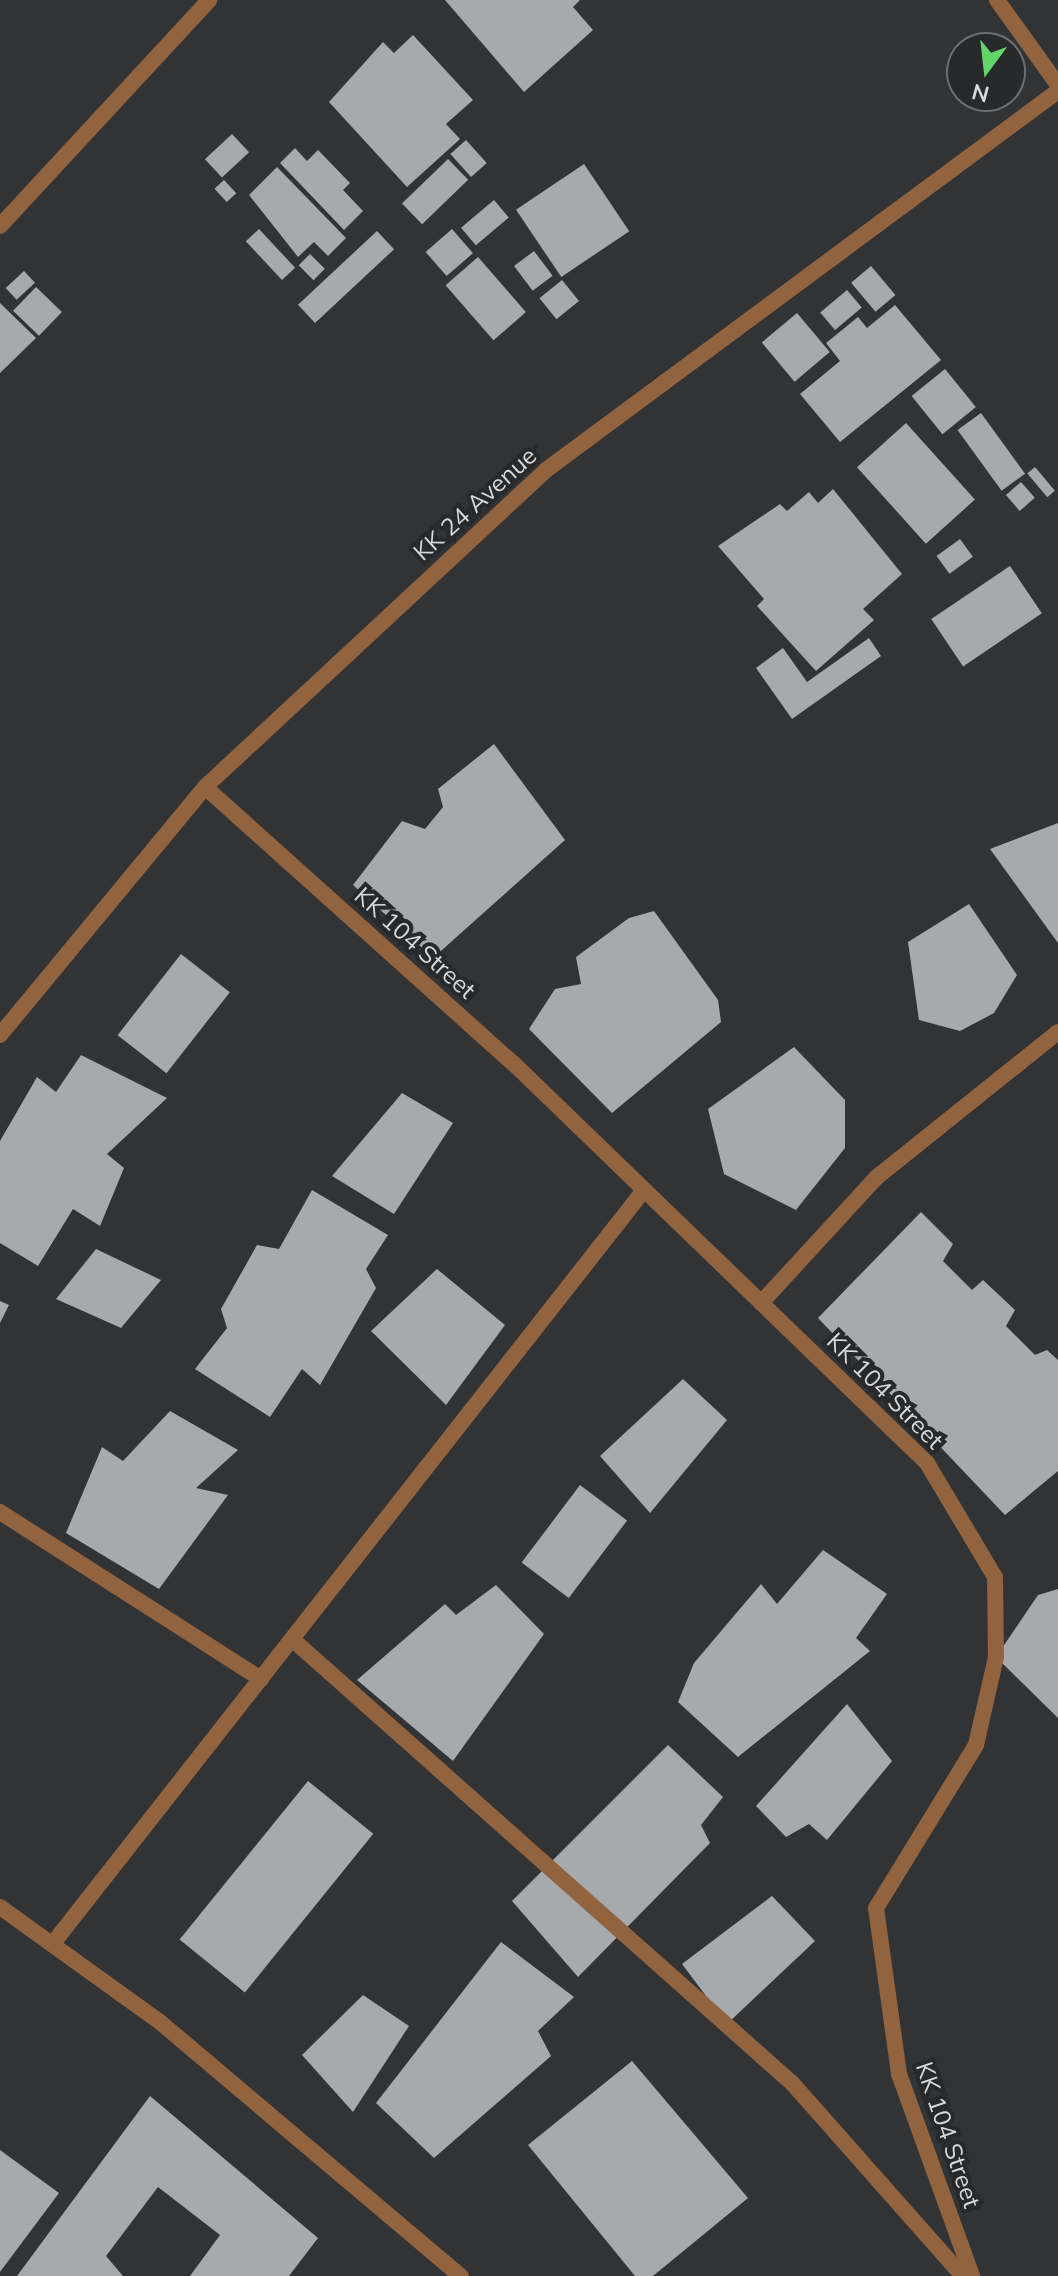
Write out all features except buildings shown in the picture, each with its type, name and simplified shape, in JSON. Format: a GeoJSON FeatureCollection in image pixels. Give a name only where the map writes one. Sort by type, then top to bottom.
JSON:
{"type":"FeatureCollection","features":[{"type":"Feature","properties":{"kind":"street"},"geometry":{"type":"LineString","coordinates":[[0,226],[209,0]]}},
{"type":"Feature","properties":{"kind":"street"},"geometry":{"type":"LineString","coordinates":[[997,0],[1058,88]]}},
{"type":"Feature","properties":{"kind":"street","name":"KK 24 Avenue"},"geometry":{"type":"LineString","coordinates":[[0,1035],[205,787],[546,470],[1058,88]]}},
{"type":"Feature","properties":{"kind":"street","name":"KK 104 Street"},"geometry":{"type":"LineString","coordinates":[[205,787],[644,1190],[927,1463],[995,1577],[996,1657],[976,1745],[876,1908],[899,2074],[972,2276]]}},
{"type":"Feature","properties":{"kind":"street"},"geometry":{"type":"LineString","coordinates":[[761,1303],[877,1177],[1058,1032]]}},
{"type":"Feature","properties":{"kind":"street"},"geometry":{"type":"LineString","coordinates":[[54,1942],[644,1190]]}},
{"type":"Feature","properties":{"kind":"street"},"geometry":{"type":"LineString","coordinates":[[0,1512],[261,1679]]}},
{"type":"Feature","properties":{"kind":"street"},"geometry":{"type":"LineString","coordinates":[[292,1639],[792,2083],[963,2276]]}},
{"type":"Feature","properties":{"kind":"street"},"geometry":{"type":"LineString","coordinates":[[0,1907],[54,1942],[160,2022],[461,2276]]}}]}
